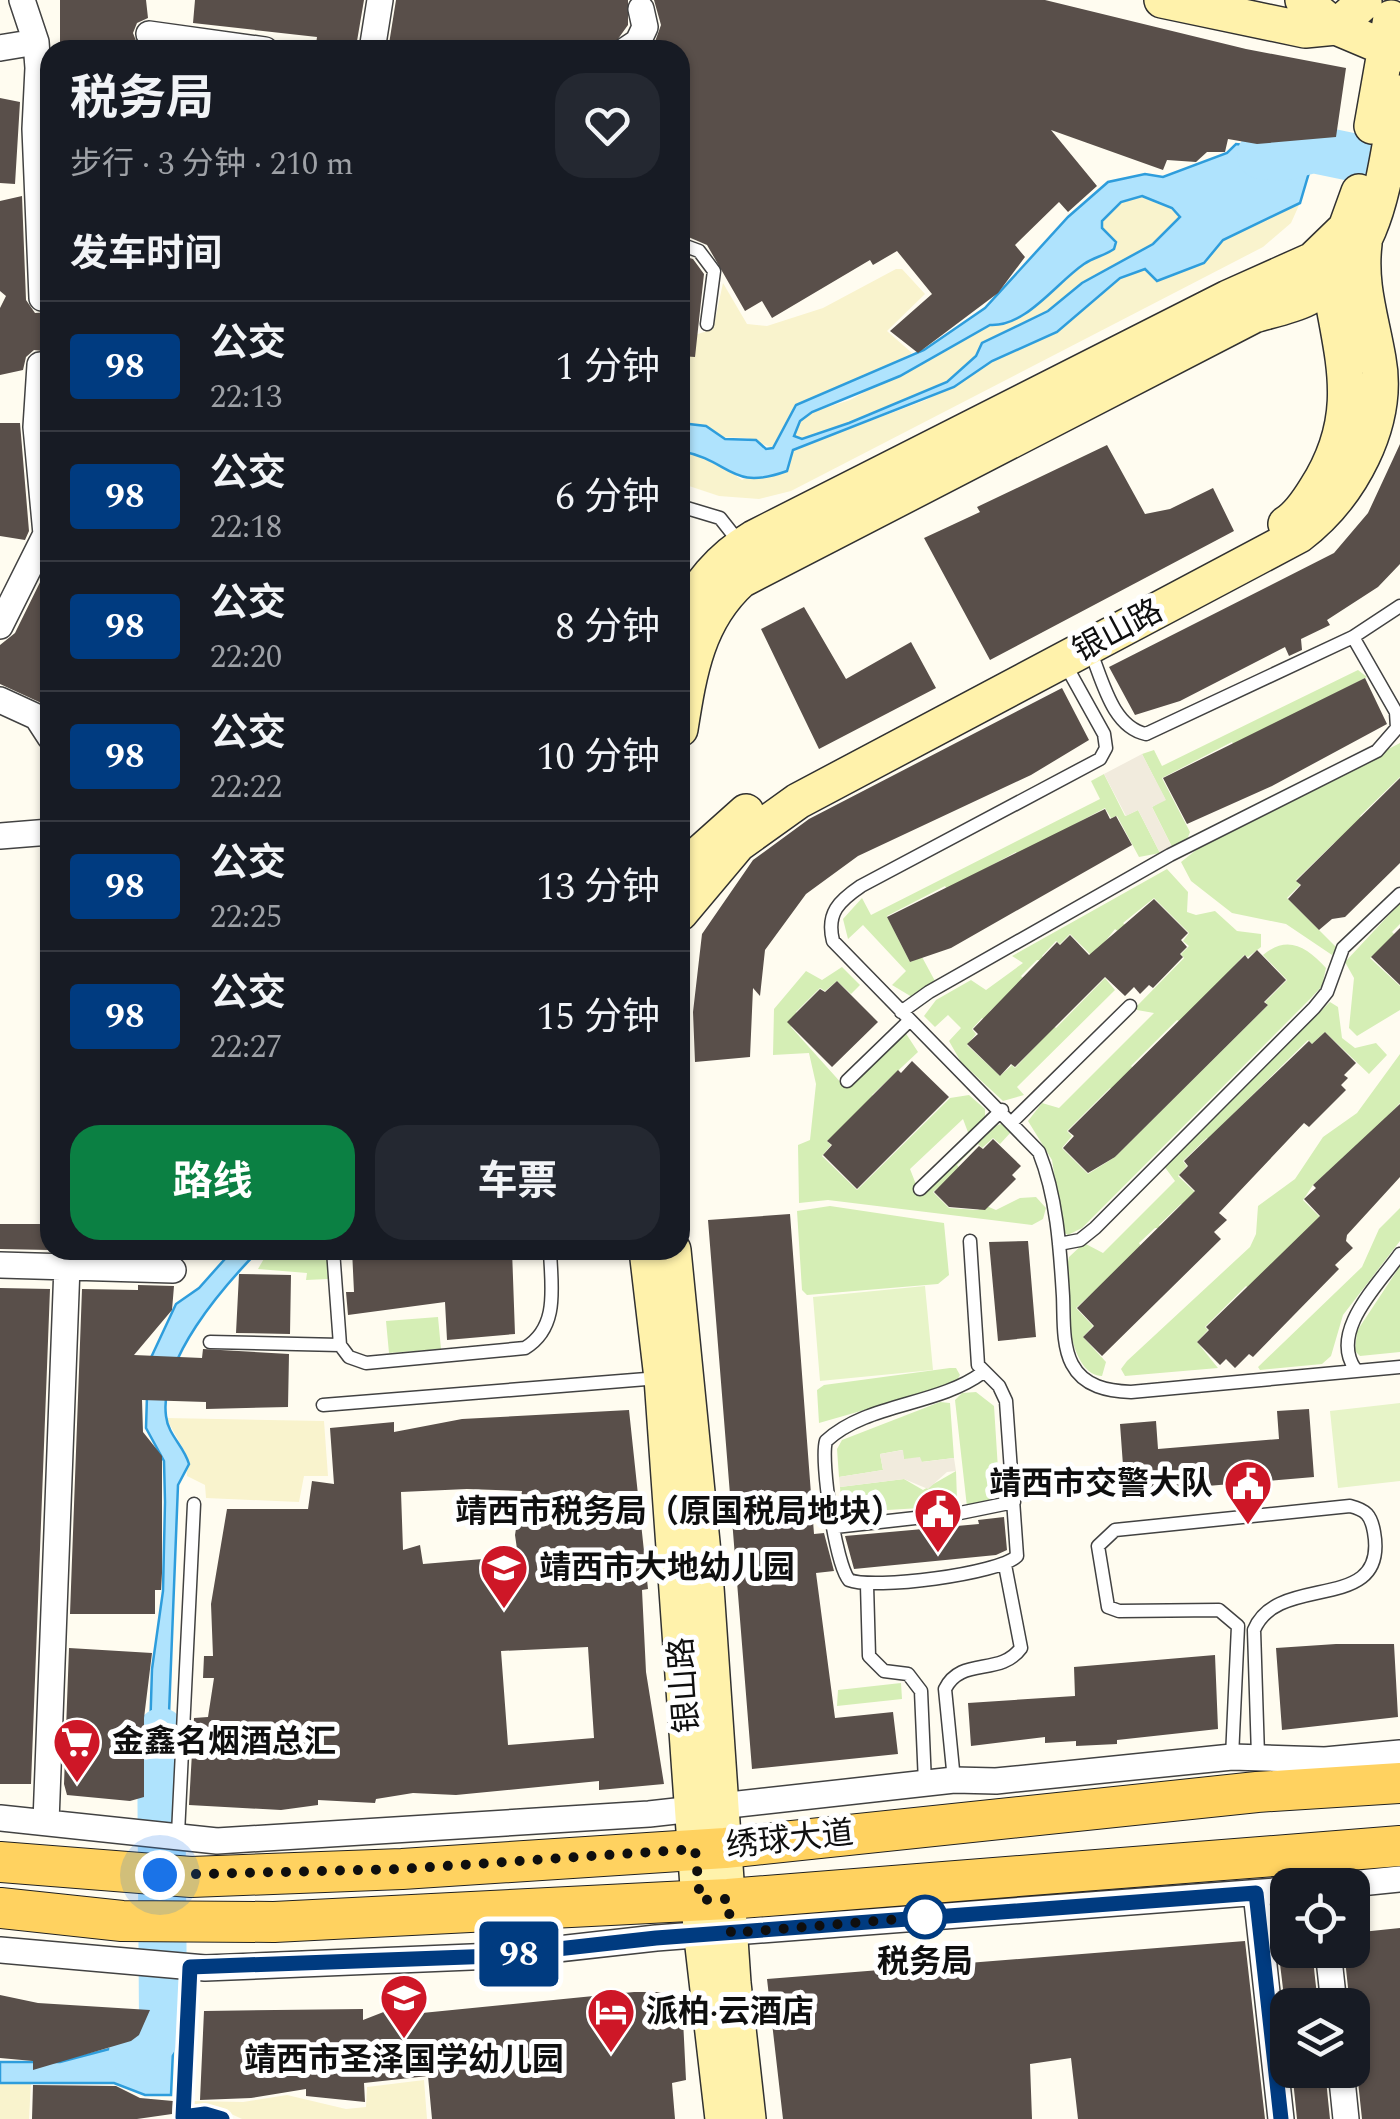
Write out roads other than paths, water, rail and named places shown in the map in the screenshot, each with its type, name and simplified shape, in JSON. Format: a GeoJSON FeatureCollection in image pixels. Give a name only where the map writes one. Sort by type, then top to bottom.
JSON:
{"type":"FeatureCollection","features":[{"type":"Feature","properties":{"kind":"main road"},"geometry":{"type":"LineString","coordinates":[[1162,0],[1305,30],[1384,24]]}},
{"type":"Feature","properties":{"kind":"main road"},"geometry":{"type":"LineString","coordinates":[[1246,0],[1291,6],[1304,0],[1336,27],[1384,24]]}},
{"type":"Feature","properties":{"kind":"main road","name":"银山路"},"geometry":{"type":"LineString","coordinates":[[690,672],[704,624],[719,600],[741,580],[1240,322],[1306,299],[1349,267],[1369,198],[1379,140],[1384,24]]}},
{"type":"Feature","properties":{"kind":"main road","name":"银山路"},"geometry":{"type":"LineString","coordinates":[[1379,140],[1400,93]]}},
{"type":"Feature","properties":{"kind":"main road","name":"银山路"},"geometry":{"type":"LineString","coordinates":[[690,901],[738,844],[798,801],[1300,535],[1339,500],[1386,399],[1355,236]]}},
{"type":"Feature","properties":{"kind":"main road","name":"银山路"},"geometry":{"type":"LineString","coordinates":[[690,605],[706,577],[742,545],[1228,298],[1288,274],[1355,236]]}},
{"type":"Feature","properties":{"kind":"main road","name":"银山路"},"geometry":{"type":"LineString","coordinates":[[690,860],[723,828],[774,794],[1294,519],[1326,474],[1344,417],[1344,340],[1330,282]]}},
{"type":"Feature","properties":{"kind":"main road","name":"银山路"},"geometry":{"type":"LineString","coordinates":[[648,1260],[708,1807]]}},
{"type":"Feature","properties":{"kind":"main road","name":"银山路"},"geometry":{"type":"LineString","coordinates":[[675,1260],[715,1917],[722,2119]]}},
{"type":"Feature","properties":{"kind":"main road","name":"绣球大道"},"geometry":{"type":"LineString","coordinates":[[0,1862],[130,1854],[191,1877],[471,1865],[545,1856],[710,1849],[982,1820],[1258,1774],[1400,1783]]}},
{"type":"Feature","properties":{"kind":"main road","name":"绣球大道"},"geometry":{"type":"LineString","coordinates":[[0,1908],[122,1921],[484,1912],[715,1917],[1228,1860],[1400,1846]]}},
{"type":"Feature","properties":{"kind":"main road","name":"银山路"},"geometry":{"type":"LineString","coordinates":[[715,1917],[748,2119]]}},
{"type":"Feature","properties":{"kind":"street"},"geometry":{"type":"LineString","coordinates":[[22,0],[36,42],[40,213]]}},
{"type":"Feature","properties":{"kind":"street"},"geometry":{"type":"LineString","coordinates":[[374,40],[380,0]]}},
{"type":"Feature","properties":{"kind":"street"},"geometry":{"type":"LineString","coordinates":[[639,40],[646,26],[640,9]]}},
{"type":"Feature","properties":{"kind":"street"},"geometry":{"type":"LineString","coordinates":[[148,34],[192,40]]}},
{"type":"Feature","properties":{"kind":"street"},"geometry":{"type":"LineString","coordinates":[[0,48],[36,42]]}},
{"type":"Feature","properties":{"kind":"street"},"geometry":{"type":"LineString","coordinates":[[40,365],[36,427],[40,470]]}},
{"type":"Feature","properties":{"kind":"street"},"geometry":{"type":"LineString","coordinates":[[0,626],[40,546]]}},
{"type":"Feature","properties":{"kind":"street"},"geometry":{"type":"LineString","coordinates":[[0,700],[40,720]]}},
{"type":"Feature","properties":{"kind":"street"},"geometry":{"type":"LineString","coordinates":[[0,836],[40,833]]}},
{"type":"Feature","properties":{"kind":"street"},"geometry":{"type":"LineString","coordinates":[[0,1265],[173,1270]]}},
{"type":"Feature","properties":{"kind":"street"},"geometry":{"type":"LineString","coordinates":[[46,1822],[67,1266]]}},
{"type":"Feature","properties":{"kind":"street"},"geometry":{"type":"LineString","coordinates":[[1204,1760],[1258,1774],[1326,1760],[1400,1754]]}},
{"type":"Feature","properties":{"kind":"street"},"geometry":{"type":"LineString","coordinates":[[0,1818],[46,1822],[130,1854],[178,1834],[216,1841],[513,1824],[954,1780],[996,1782],[1232,1758],[1258,1774]]}},
{"type":"Feature","properties":{"kind":"street"},"geometry":{"type":"LineString","coordinates":[[912,1785],[982,1820]]}},
{"type":"Feature","properties":{"kind":"street"},"geometry":{"type":"LineString","coordinates":[[513,1824],[545,1856]]}},
{"type":"Feature","properties":{"kind":"street"},"geometry":{"type":"LineString","coordinates":[[1228,1860],[1270,1891]]}},
{"type":"Feature","properties":{"kind":"street"},"geometry":{"type":"LineString","coordinates":[[1370,1882],[1400,1880]]}},
{"type":"Feature","properties":{"kind":"street"},"geometry":{"type":"LineString","coordinates":[[0,1950],[192,1967],[406,1960],[525,1954],[715,1917],[1270,1892]]}},
{"type":"Feature","properties":{"kind":"street"},"geometry":{"type":"LineString","coordinates":[[484,1912],[525,1954]]}},
{"type":"Feature","properties":{"kind":"street"},"geometry":{"type":"LineString","coordinates":[[360,1918],[406,1960]]}},
{"type":"Feature","properties":{"kind":"street"},"geometry":{"type":"LineString","coordinates":[[188,1921],[192,1967]]}},
{"type":"Feature","properties":{"kind":"street"},"geometry":{"type":"LineString","coordinates":[[1275,1968],[1281,2119]]}},
{"type":"Feature","properties":{"kind":"street"},"geometry":{"type":"LineString","coordinates":[[1343,2088],[1346,2119]]}},
{"type":"Feature","properties":{"kind":"lane"},"geometry":{"type":"LineString","coordinates":[[690,248],[700,251],[714,271],[707,324]]}},
{"type":"Feature","properties":{"kind":"lane"},"geometry":{"type":"LineString","coordinates":[[690,509],[720,518],[742,545]]}},
{"type":"Feature","properties":{"kind":"lane"},"geometry":{"type":"LineString","coordinates":[[1076,654],[1123,721],[1133,731],[1146,734],[1352,637],[1400,606]]}},
{"type":"Feature","properties":{"kind":"lane"},"geometry":{"type":"LineString","coordinates":[[846,1081],[905,1016],[1170,855],[1377,751],[1397,728],[1396,712],[1352,637]]}},
{"type":"Feature","properties":{"kind":"lane"},"geometry":{"type":"LineString","coordinates":[[1076,654],[1104,734],[1106,748],[1100,760],[861,886],[834,908],[829,923],[833,941],[1013,1121],[1039,1152],[1048,1173],[1060,1244],[1067,1351],[1072,1366],[1094,1386],[1131,1392],[1355,1368],[1400,1367]]}},
{"type":"Feature","properties":{"kind":"lane"},"geometry":{"type":"LineString","coordinates":[[1060,1244],[1080,1240],[1095,1228],[1314,1008],[1327,992],[1343,948],[1400,894]]}},
{"type":"Feature","properties":{"kind":"lane"},"geometry":{"type":"LineString","coordinates":[[1013,1121],[1130,1006]]}},
{"type":"Feature","properties":{"kind":"lane"},"geometry":{"type":"LineString","coordinates":[[920,1189],[1002,1110]]}},
{"type":"Feature","properties":{"kind":"lane"},"geometry":{"type":"LineString","coordinates":[[970,1241],[982,1372],[999,1386],[1006,1400],[1019,1548],[1005,1565],[866,1585],[844,1575],[826,1441],[844,1428],[951,1390],[982,1372]]}},
{"type":"Feature","properties":{"kind":"lane"},"geometry":{"type":"LineString","coordinates":[[1355,1368],[1347,1357],[1350,1329],[1400,1254]]}},
{"type":"Feature","properties":{"kind":"lane"},"geometry":{"type":"LineString","coordinates":[[334,1260],[340,1345],[349,1356],[366,1363],[526,1348],[539,1340],[550,1314],[550,1260]]}},
{"type":"Feature","properties":{"kind":"lane"},"geometry":{"type":"LineString","coordinates":[[210,1342],[340,1345]]}},
{"type":"Feature","properties":{"kind":"lane"},"geometry":{"type":"LineString","coordinates":[[323,1405],[662,1378]]}},
{"type":"Feature","properties":{"kind":"lane"},"geometry":{"type":"LineString","coordinates":[[835,1527],[960,1514],[1014,1502]]}},
{"type":"Feature","properties":{"kind":"lane"},"geometry":{"type":"LineString","coordinates":[[178,1834],[194,1504]]}},
{"type":"Feature","properties":{"kind":"lane"},"geometry":{"type":"LineString","coordinates":[[1232,1758],[1238,1626],[1219,1610],[1119,1611],[1108,1606],[1098,1546],[1115,1530],[1350,1506],[1364,1510],[1372,1520],[1376,1542],[1376,1557],[1367,1573],[1355,1585],[1282,1601],[1260,1617],[1254,1630],[1258,1774]]}},
{"type":"Feature","properties":{"kind":"lane"},"geometry":{"type":"LineString","coordinates":[[954,1780],[945,1689],[957,1672],[1007,1662],[1021,1648],[1005,1565]]}},
{"type":"Feature","properties":{"kind":"lane"},"geometry":{"type":"LineString","coordinates":[[866,1585],[869,1656],[884,1671],[908,1674],[921,1691],[912,1785]]}},
{"type":"Feature","properties":{"kind":"lane"},"geometry":{"type":"LineString","coordinates":[[921,1691],[945,1689]]}},
{"type":"Feature","properties":{"kind":"lane"},"geometry":{"type":"LineString","coordinates":[[192,1967],[182,2118],[205,2114],[222,2119]]}},
{"type":"Feature","properties":{"kind":"water"},"geometry":{"type":"Polygon","coordinates":[[[1338,141],[1311,166],[1300,203],[1223,240],[1204,263],[1157,281],[1145,269],[1120,278],[1057,332],[992,361],[954,387],[793,450],[787,471],[768,477],[741,476],[690,453],[690,424],[706,426],[725,439],[756,440],[766,449],[773,448],[796,405],[924,350],[985,308],[1068,217],[1108,182],[1145,174],[1163,177],[1227,153],[1236,144],[1338,141]],[[1142,196],[1121,202],[1102,221],[1102,228],[1116,242],[1114,249],[1084,264],[1028,312],[1003,324],[990,325],[900,376],[812,412],[800,421],[794,436],[802,439],[849,423],[947,382],[976,356],[982,343],[1048,311],[1082,283],[1153,244],[1180,217],[1172,208],[1142,196]]]}},
{"type":"Feature","properties":{"kind":"water"},"geometry":{"type":"Polygon","coordinates":[[[224,1260],[250,1260],[196,1326],[172,1372],[166,1394],[167,1423],[189,1464],[178,1485],[166,1790],[162,1798],[148,1798],[152,1669],[163,1591],[165,1502],[164,1461],[146,1428],[148,1364],[176,1304],[199,1288],[224,1260]]]}},
{"type":"Feature","properties":{"kind":"water"},"geometry":{"type":"Polygon","coordinates":[[[141,2000],[169,2000],[175,2007],[171,2095],[145,2095],[114,2083],[0,2083],[0,2062],[60,2062],[132,2043],[141,2036],[149,2017],[141,2000]]]}},
{"type":"Feature","properties":{"kind":"waterway"},"geometry":{"type":"LineString","coordinates":[[1261,155],[1282,157],[1313,149],[1400,167]]}},
{"type":"Feature","properties":{"kind":"waterway"},"geometry":{"type":"LineString","coordinates":[[133,2052],[153,2040],[163,2020],[161,1732]]}},
{"type":"Feature","properties":{"kind":"place","name":"靖西市交警大队"},"geometry":{"type":"Point","coordinates":[1248,1526]}},
{"type":"Feature","properties":{"kind":"place","name":"靖西市税务局（原国税局地块）"},"geometry":{"type":"Point","coordinates":[938,1554]}},
{"type":"Feature","properties":{"kind":"place","name":"靖西市大地幼儿园"},"geometry":{"type":"Point","coordinates":[504,1610]}},
{"type":"Feature","properties":{"kind":"place","name":"金鑫名烟酒总汇"},"geometry":{"type":"Point","coordinates":[77,1784]}},
{"type":"Feature","properties":{"kind":"place","name":"税务局"},"geometry":{"type":"Point","coordinates":[925,1917]}},
{"type":"Feature","properties":{"kind":"place","name":"靖西市圣泽国学幼儿园"},"geometry":{"type":"Point","coordinates":[404,2040]}},
{"type":"Feature","properties":{"kind":"place","name":"派柏·云酒店"},"geometry":{"type":"Point","coordinates":[611,2054]}}]}
